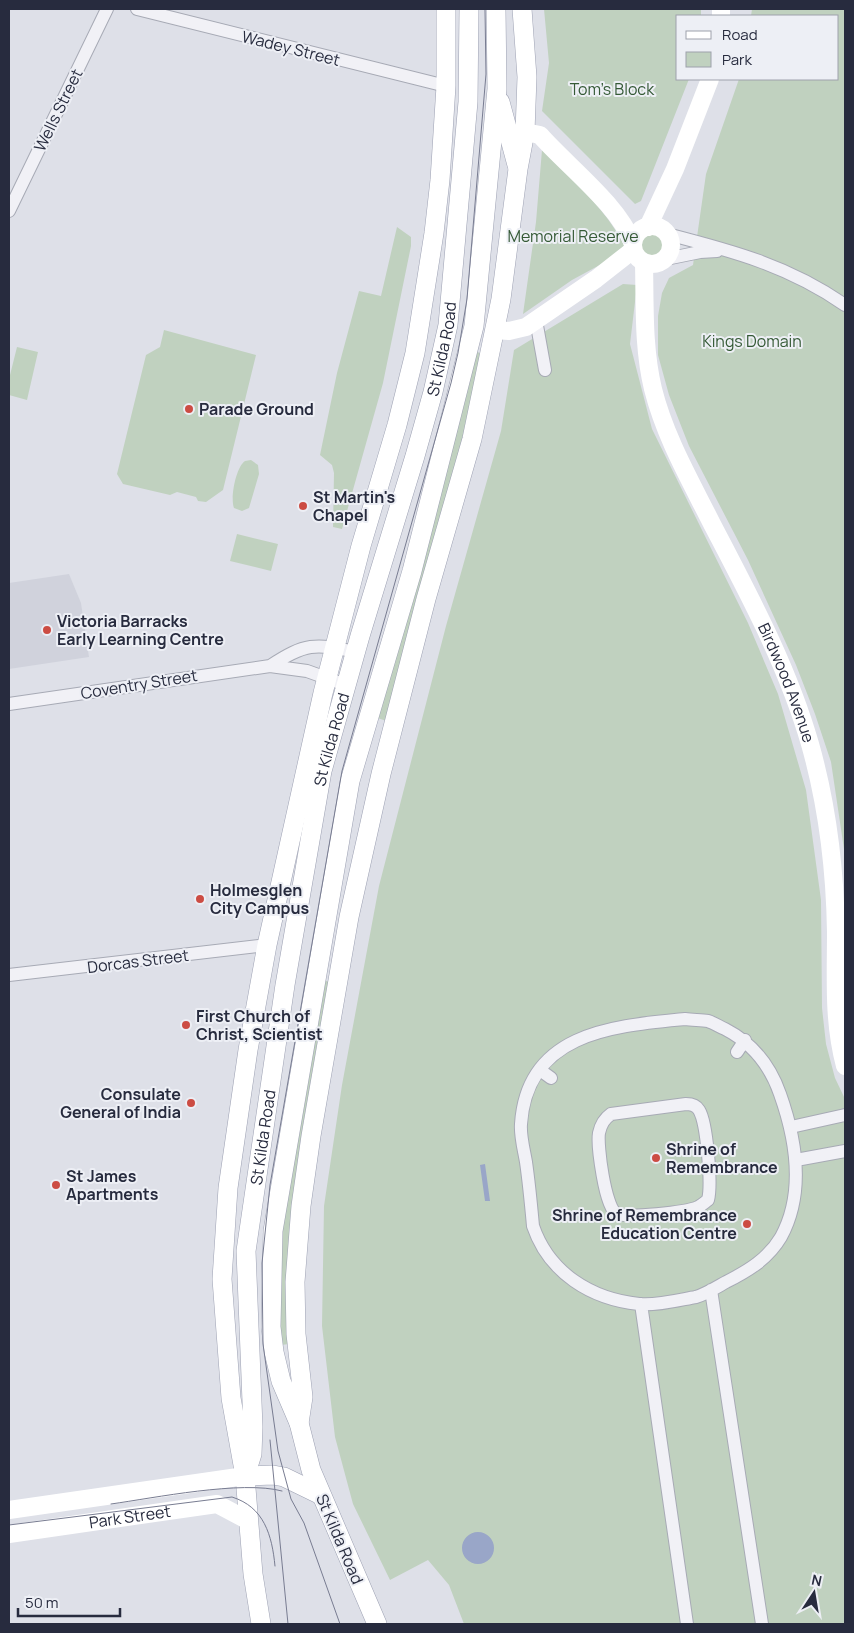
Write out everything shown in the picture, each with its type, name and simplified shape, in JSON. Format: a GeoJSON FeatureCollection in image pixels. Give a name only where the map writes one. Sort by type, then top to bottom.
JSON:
{"type":"FeatureCollection","features":[{"type":"Feature","properties":{"kind":"main road","name":"St Kilda Road"},"geometry":{"type":"LineString","coordinates":[[261,1624],[253,1574],[245,1476],[231,1398],[222,1279],[228,1188],[248,1050],[267,946],[327,678],[361,546],[397,425],[415,353],[434,233],[446,86],[446,9]]}},
{"type":"Feature","properties":{"kind":"main road","name":"St Kilda Road"},"geometry":{"type":"LineString","coordinates":[[245,1476],[252,1454],[254,1427],[246,1251],[292,943],[322,771],[355,652],[420,438],[448,325],[469,88],[469,9]]}},
{"type":"Feature","properties":{"kind":"main road","name":"St Kilda Road"},"geometry":{"type":"LineString","coordinates":[[377,1624],[321,1496],[309,1463],[299,1423],[281,1381],[274,1352],[271,1327],[273,1231],[350,780],[409,580],[474,326],[496,89],[496,9]]}},
{"type":"Feature","properties":{"kind":"main road","name":"St Kilda Road"},"geometry":{"type":"LineString","coordinates":[[299,1423],[303,1397],[296,1334],[297,1249],[313,1127],[344,949],[381,774],[426,599],[472,439],[495,330],[518,169],[526,132],[527,77],[522,9]]}},
{"type":"Feature","properties":{"kind":"main road"},"geometry":{"type":"LineString","coordinates":[[446,86],[469,88]]}},
{"type":"Feature","properties":{"kind":"main road"},"geometry":{"type":"LineString","coordinates":[[496,89],[518,169]]}},
{"type":"Feature","properties":{"kind":"main road"},"geometry":{"type":"LineString","coordinates":[[448,325],[474,326],[495,330]]}},
{"type":"Feature","properties":{"kind":"main road"},"geometry":{"type":"LineString","coordinates":[[267,946],[292,943],[322,944],[344,949]]}},
{"type":"Feature","properties":{"kind":"main road"},"geometry":{"type":"LineString","coordinates":[[245,1476],[273,1475],[284,1477],[321,1496]]}},
{"type":"Feature","properties":{"kind":"street","name":"Wells Street"},"geometry":{"type":"LineString","coordinates":[[9,212],[107,9]]}},
{"type":"Feature","properties":{"kind":"street","name":"Wadey Street"},"geometry":{"type":"LineString","coordinates":[[137,9],[446,86]]}},
{"type":"Feature","properties":{"kind":"street"},"geometry":{"type":"LineString","coordinates":[[656,229],[675,169],[710,80]]}},
{"type":"Feature","properties":{"kind":"street"},"geometry":{"type":"LineString","coordinates":[[526,132],[540,135],[605,203],[623,225],[638,255],[654,265],[664,260],[700,252],[742,253]]}},
{"type":"Feature","properties":{"kind":"street"},"geometry":{"type":"LineString","coordinates":[[605,203],[621,216],[656,229],[742,253],[804,279],[845,305]]}},
{"type":"Feature","properties":{"kind":"street"},"geometry":{"type":"LineString","coordinates":[[638,255],[635,235],[656,229]]}},
{"type":"Feature","properties":{"kind":"street"},"geometry":{"type":"LineString","coordinates":[[656,229],[671,249],[664,260]]}},
{"type":"Feature","properties":{"kind":"street"},"geometry":{"type":"LineString","coordinates":[[495,330],[517,330],[536,320],[596,279],[638,255]]}},
{"type":"Feature","properties":{"kind":"street","name":"Birdwood Avenue"},"geometry":{"type":"LineString","coordinates":[[638,255],[651,380],[662,420],[674,448],[756,608],[794,696],[810,744],[820,785],[833,876],[836,932],[835,1003],[837,1030],[845,1066]]}},
{"type":"Feature","properties":{"kind":"street","name":"Birdwood Avenue"},"geometry":{"type":"LineString","coordinates":[[644,323],[648,295],[664,260]]}},
{"type":"Feature","properties":{"kind":"street"},"geometry":{"type":"LineString","coordinates":[[536,320],[545,370]]}},
{"type":"Feature","properties":{"kind":"street","name":"Coventry Street"},"geometry":{"type":"LineString","coordinates":[[270,666],[297,650],[322,645],[355,652]]}},
{"type":"Feature","properties":{"kind":"street","name":"Coventry Street"},"geometry":{"type":"LineString","coordinates":[[9,704],[270,666],[295,669],[346,685]]}},
{"type":"Feature","properties":{"kind":"street","name":"Dorcas Street"},"geometry":{"type":"LineString","coordinates":[[9,975],[267,946]]}},
{"type":"Feature","properties":{"kind":"street"},"geometry":{"type":"LineString","coordinates":[[686,1020],[709,1022],[745,1040],[764,1062],[776,1082],[791,1127],[796,1160],[791,1208],[781,1236],[774,1247],[757,1265],[697,1296],[641,1304],[599,1295],[567,1278],[543,1248],[533,1226],[521,1126],[524,1103],[531,1086],[545,1074],[564,1046],[588,1034],[632,1026],[686,1020]]}},
{"type":"Feature","properties":{"kind":"street"},"geometry":{"type":"LineString","coordinates":[[737,1052],[745,1040]]}},
{"type":"Feature","properties":{"kind":"street"},"geometry":{"type":"LineString","coordinates":[[693,1104],[699,1109],[710,1174],[708,1200],[697,1207],[642,1216],[628,1217],[615,1213],[608,1203],[604,1178],[599,1134],[602,1122],[611,1114],[693,1104]]}},
{"type":"Feature","properties":{"kind":"street"},"geometry":{"type":"LineString","coordinates":[[791,1127],[845,1115]]}},
{"type":"Feature","properties":{"kind":"street"},"geometry":{"type":"LineString","coordinates":[[796,1160],[845,1151]]}},
{"type":"Feature","properties":{"kind":"street"},"geometry":{"type":"LineString","coordinates":[[763,1239],[774,1247]]}},
{"type":"Feature","properties":{"kind":"street"},"geometry":{"type":"LineString","coordinates":[[567,1278],[575,1266]]}},
{"type":"Feature","properties":{"kind":"street"},"geometry":{"type":"LineString","coordinates":[[711,1290],[762,1624]]}},
{"type":"Feature","properties":{"kind":"street"},"geometry":{"type":"LineString","coordinates":[[641,1304],[687,1624]]}},
{"type":"Feature","properties":{"kind":"street","name":"Park Street"},"geometry":{"type":"LineString","coordinates":[[9,1510],[245,1476]]}},
{"type":"Feature","properties":{"kind":"street","name":"Park Street"},"geometry":{"type":"LineString","coordinates":[[9,1534],[217,1504],[249,1521]]}},
{"type":"Feature","properties":{"kind":"street"},"geometry":{"type":"LineString","coordinates":[[367,1602],[387,1624]]}},
{"type":"Feature","properties":{"kind":"shaded area","name":"Victoria Barracks Early Learning Centre"},"geometry":{"type":"Polygon","coordinates":[[[69,574],[81,603],[89,657],[9,669],[9,583],[69,574]]]}},
{"type":"Feature","properties":{"kind":"green space","name":"Tom's Block"},"geometry":{"type":"Polygon","coordinates":[[[544,9],[701,9],[701,15],[676,15],[676,80],[689,80],[641,201],[635,204],[542,111],[549,63],[544,9]]]}},
{"type":"Feature","properties":{"kind":"green space","name":"Kings Domain"},"geometry":{"type":"Polygon","coordinates":[[[752,9],[845,9],[845,856],[831,762],[815,714],[796,665],[748,560],[689,446],[669,395],[658,355],[658,316],[662,293],[669,278],[693,265],[706,174],[739,80],[839,80],[839,15],[751,15],[752,9]]]}},
{"type":"Feature","properties":{"kind":"green space","name":"Memorial Reserve"},"geometry":{"type":"Polygon","coordinates":[[[542,150],[598,206],[624,245],[620,254],[572,280],[523,314],[536,222],[542,150]]]}},
{"type":"Feature","properties":{"kind":"green space"},"geometry":{"type":"Polygon","coordinates":[[[397,227],[411,237],[411,246],[383,383],[342,529],[333,527],[334,473],[332,465],[320,455],[337,373],[359,291],[381,296],[397,227]]]}},
{"type":"Feature","properties":{"kind":"green space"},"geometry":{"type":"Polygon","coordinates":[[[652,232],[661,235],[664,244],[661,253],[652,256],[643,253],[640,244],[643,235],[652,232]]]}},
{"type":"Feature","properties":{"kind":"green space"},"geometry":{"type":"Polygon","coordinates":[[[623,284],[637,285],[630,344],[652,429],[748,623],[778,694],[806,790],[821,900],[822,1008],[826,1044],[835,1078],[845,1099],[845,1624],[464,1624],[449,1585],[428,1560],[390,1580],[353,1504],[335,1437],[322,1326],[324,1206],[342,1085],[379,886],[446,626],[501,431],[514,350],[623,284]]]}},
{"type":"Feature","properties":{"kind":"green space"},"geometry":{"type":"Polygon","coordinates":[[[164,330],[256,355],[223,490],[206,502],[198,501],[196,497],[177,492],[170,495],[123,484],[117,474],[146,355],[160,347],[164,330]]]}},
{"type":"Feature","properties":{"kind":"green space"},"geometry":{"type":"Polygon","coordinates":[[[17,347],[38,352],[27,400],[9,395],[9,379],[17,347]]]}},
{"type":"Feature","properties":{"kind":"green space"},"geometry":{"type":"Polygon","coordinates":[[[478,352],[483,357],[471,413],[387,721],[374,717],[475,354],[478,352]]]}},
{"type":"Feature","properties":{"kind":"green space"},"geometry":{"type":"Polygon","coordinates":[[[251,460],[258,465],[259,474],[249,508],[242,511],[234,508],[233,497],[239,469],[245,461],[251,460]]]}},
{"type":"Feature","properties":{"kind":"green space"},"geometry":{"type":"Polygon","coordinates":[[[237,534],[278,544],[271,571],[230,561],[237,534]]]}},
{"type":"Feature","properties":{"kind":"green space"},"geometry":{"type":"Polygon","coordinates":[[[325,980],[330,983],[290,1344],[280,1345],[280,1235],[320,991],[325,980]]]}},
{"type":"Feature","properties":{"kind":"water"},"geometry":{"type":"Polygon","coordinates":[[[485,1164],[490,1201],[485,1201],[480,1165],[485,1164]]]}},
{"type":"Feature","properties":{"kind":"water"},"geometry":{"type":"Polygon","coordinates":[[[478,1532],[490,1536],[494,1548],[490,1560],[478,1564],[466,1560],[462,1548],[466,1536],[478,1532]]]}},
{"type":"Feature","properties":{"kind":"tram line"},"geometry":{"type":"LineString","coordinates":[[340,1624],[304,1523],[291,1499],[278,1451],[263,1344],[262,1263],[270,1185],[342,771],[458,353],[467,299],[486,74],[485,9]]}},
{"type":"Feature","properties":{"kind":"tram line"},"geometry":{"type":"LineString","coordinates":[[270,1440],[288,1624]]}},
{"type":"Feature","properties":{"kind":"tram line"},"geometry":{"type":"LineString","coordinates":[[111,1504],[173,1494],[222,1489],[265,1488],[282,1491]]}},
{"type":"Feature","properties":{"kind":"tram line"},"geometry":{"type":"LineString","coordinates":[[9,1525],[232,1497],[243,1502],[259,1515],[269,1533],[275,1566]]}},
{"type":"Feature","properties":{"kind":"place","name":"Parade Ground"},"geometry":{"type":"Point","coordinates":[189,409]}},
{"type":"Feature","properties":{"kind":"place","name":"St Martin's Chapel"},"geometry":{"type":"Point","coordinates":[303,506]}},
{"type":"Feature","properties":{"kind":"place","name":"Victoria Barracks Early Learning Centre"},"geometry":{"type":"Point","coordinates":[47,630]}},
{"type":"Feature","properties":{"kind":"place","name":"Holmesglen City Campus"},"geometry":{"type":"Point","coordinates":[200,899]}},
{"type":"Feature","properties":{"kind":"place","name":"First Church of Christ, Scientist"},"geometry":{"type":"Point","coordinates":[186,1025]}},
{"type":"Feature","properties":{"kind":"place","name":"Consulate General of India"},"geometry":{"type":"Point","coordinates":[191,1103]}},
{"type":"Feature","properties":{"kind":"place","name":"Shrine of Remembrance"},"geometry":{"type":"Point","coordinates":[656,1158]}},
{"type":"Feature","properties":{"kind":"place","name":"St James Apartments"},"geometry":{"type":"Point","coordinates":[56,1185]}},
{"type":"Feature","properties":{"kind":"place","name":"Shrine of Remembrance Education Centre"},"geometry":{"type":"Point","coordinates":[747,1224]}}]}
